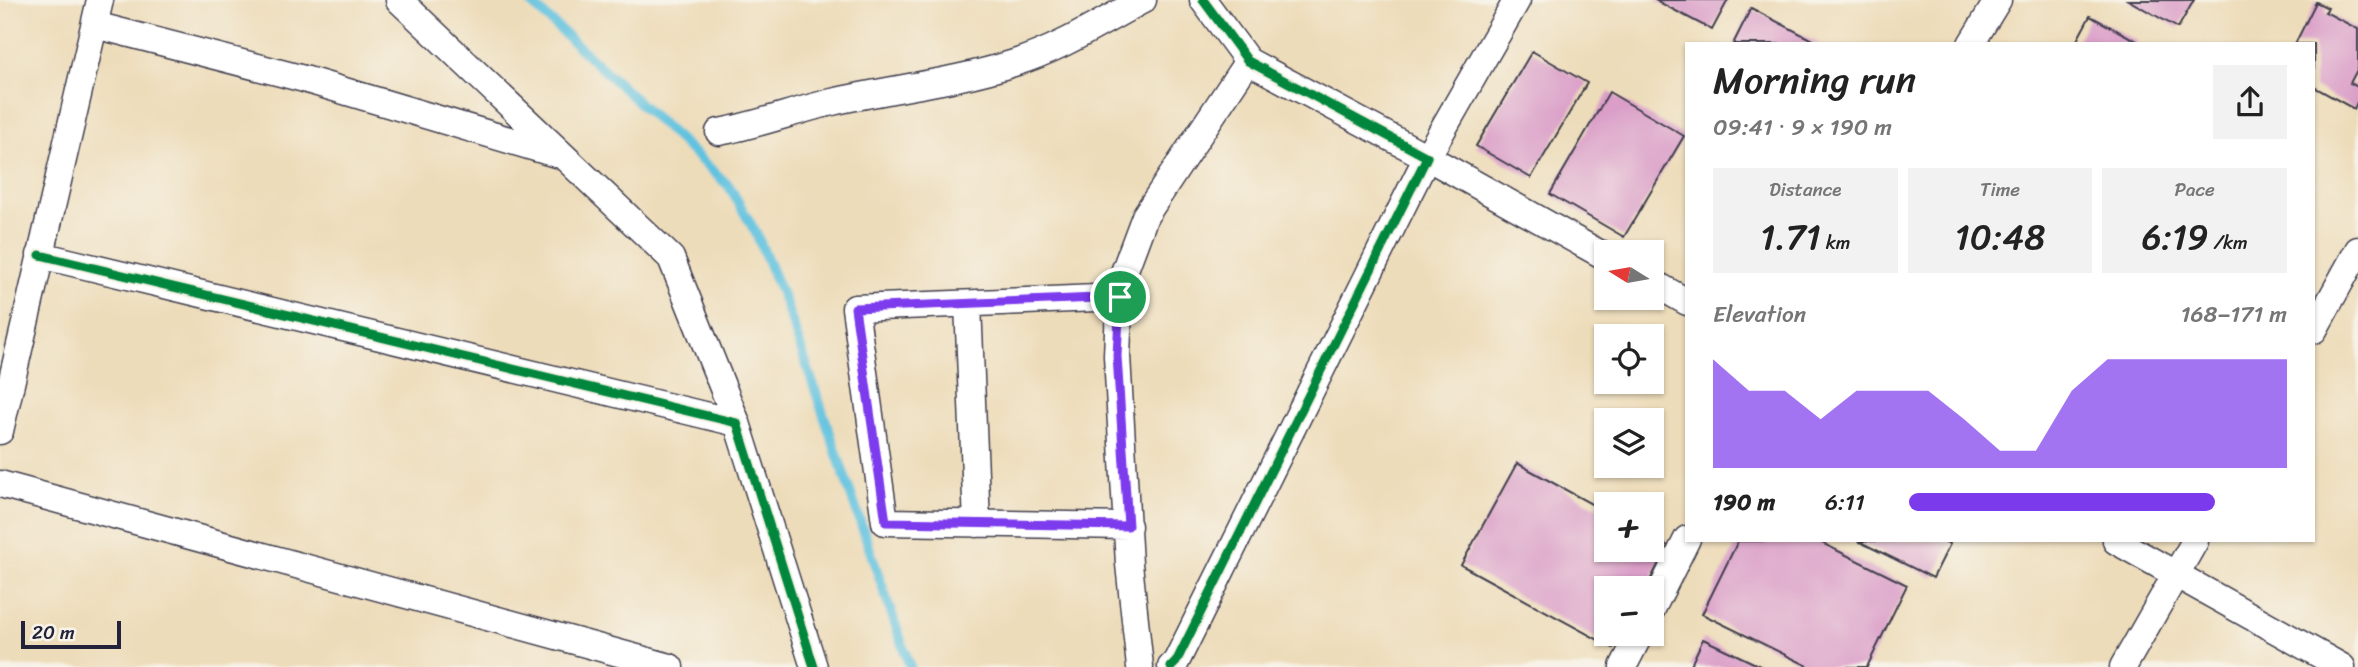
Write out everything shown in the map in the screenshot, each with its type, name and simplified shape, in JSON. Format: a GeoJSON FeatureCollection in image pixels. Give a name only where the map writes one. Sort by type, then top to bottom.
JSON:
{"type":"FeatureCollection","features":[{"type":"Feature","properties":{"kind":"street"},"geometry":{"type":"LineString","coordinates":[[399,0],[671,258],[737,423],[814,667]]}},
{"type":"Feature","properties":{"kind":"street"},"geometry":{"type":"LineString","coordinates":[[719,132],[832,102],[971,75],[1016,63],[1052,49],[1143,0]]}},
{"type":"Feature","properties":{"kind":"street"},"geometry":{"type":"LineString","coordinates":[[1203,0],[1248,61],[1594,250]]}},
{"type":"Feature","properties":{"kind":"street"},"geometry":{"type":"LineString","coordinates":[[1171,667],[1176,662],[1427,157],[1517,0]]}},
{"type":"Feature","properties":{"kind":"street"},"geometry":{"type":"LineString","coordinates":[[1972,42],[1998,0]]}},
{"type":"Feature","properties":{"kind":"street"},"geometry":{"type":"LineString","coordinates":[[0,432],[97,13],[304,79],[561,155]]}},
{"type":"Feature","properties":{"kind":"street"},"geometry":{"type":"LineString","coordinates":[[1140,667],[1129,564],[1117,356],[1120,283],[1145,216],[1248,61]]}},
{"type":"Feature","properties":{"kind":"street"},"geometry":{"type":"LineString","coordinates":[[2315,328],[2358,250]]}},
{"type":"Feature","properties":{"kind":"street"},"geometry":{"type":"LineString","coordinates":[[40,255],[737,423]]}},
{"type":"Feature","properties":{"kind":"street"},"geometry":{"type":"LineString","coordinates":[[1664,289],[1685,301]]}},
{"type":"Feature","properties":{"kind":"street"},"geometry":{"type":"LineString","coordinates":[[1120,297],[855,308],[886,522],[1128,526]]}},
{"type":"Feature","properties":{"kind":"street"},"geometry":{"type":"LineString","coordinates":[[968,304],[977,524]]}},
{"type":"Feature","properties":{"kind":"street"},"geometry":{"type":"LineString","coordinates":[[0,484],[670,667]]}},
{"type":"Feature","properties":{"kind":"street"},"geometry":{"type":"LineString","coordinates":[[1664,585],[1686,542]]}},
{"type":"Feature","properties":{"kind":"street"},"geometry":{"type":"LineString","coordinates":[[2118,542],[2342,667]]}},
{"type":"Feature","properties":{"kind":"street"},"geometry":{"type":"LineString","coordinates":[[2123,667],[2194,542]]}},
{"type":"Feature","properties":{"kind":"street"},"geometry":{"type":"LineString","coordinates":[[1623,667],[1634,646]]}},
{"type":"Feature","properties":{"kind":"building"},"geometry":{"type":"Polygon","coordinates":[[[1655,0],[1728,0],[1712,30],[1655,0]]]}},
{"type":"Feature","properties":{"kind":"building"},"geometry":{"type":"Polygon","coordinates":[[[2128,0],[2194,0],[2178,28],[2128,0]]]}},
{"type":"Feature","properties":{"kind":"building"},"geometry":{"type":"Polygon","coordinates":[[[2316,2],[2328,8],[2325,12],[2358,29],[2358,68],[2350,83],[2358,87],[2358,100],[2354,109],[2315,88],[2315,42],[2296,42],[2316,2]]]}},
{"type":"Feature","properties":{"kind":"building"},"geometry":{"type":"Polygon","coordinates":[[[1751,8],[1816,42],[1734,42],[1751,8]]]}},
{"type":"Feature","properties":{"kind":"building"},"geometry":{"type":"Polygon","coordinates":[[[2090,16],[2137,41],[2137,42],[2076,42],[2090,16]]]}},
{"type":"Feature","properties":{"kind":"building"},"geometry":{"type":"Polygon","coordinates":[[[1532,51],[1587,83],[1531,178],[1476,146],[1532,51]]]}},
{"type":"Feature","properties":{"kind":"building"},"geometry":{"type":"Polygon","coordinates":[[[1609,92],[1684,136],[1624,237],[1550,194],[1609,92]]]}},
{"type":"Feature","properties":{"kind":"building"},"geometry":{"type":"Polygon","coordinates":[[[1517,463],[1594,505],[1594,562],[1660,562],[1652,576],[1594,576],[1594,638],[1461,565],[1517,463]]]}},
{"type":"Feature","properties":{"kind":"building"},"geometry":{"type":"Polygon","coordinates":[[[1738,542],[1820,542],[1907,585],[1867,667],[1810,667],[1702,614],[1738,542]]]}},
{"type":"Feature","properties":{"kind":"building"},"geometry":{"type":"Polygon","coordinates":[[[1860,542],[1946,542],[1950,544],[1933,578],[1860,542]]]}},
{"type":"Feature","properties":{"kind":"building"},"geometry":{"type":"Polygon","coordinates":[[[1703,639],[1762,667],[1690,667],[1703,639]]]}},
{"type":"Feature","properties":{"kind":"waterway"},"geometry":{"type":"LineString","coordinates":[[528,0],[729,186],[756,233],[785,302],[910,667]]}},
{"type":"Feature","properties":{"kind":"cycle path"},"geometry":{"type":"LineString","coordinates":[[1171,667],[1176,662],[1427,157],[1248,61],[1203,0]]}},
{"type":"Feature","properties":{"kind":"cycle path"},"geometry":{"type":"LineString","coordinates":[[40,255],[737,423],[814,667]]}},
{"type":"Feature","properties":{"kind":"route"},"geometry":{"type":"LineString","coordinates":[[1120,297],[1117,356],[1128,526],[886,522],[855,308],[1120,297]]}}]}
